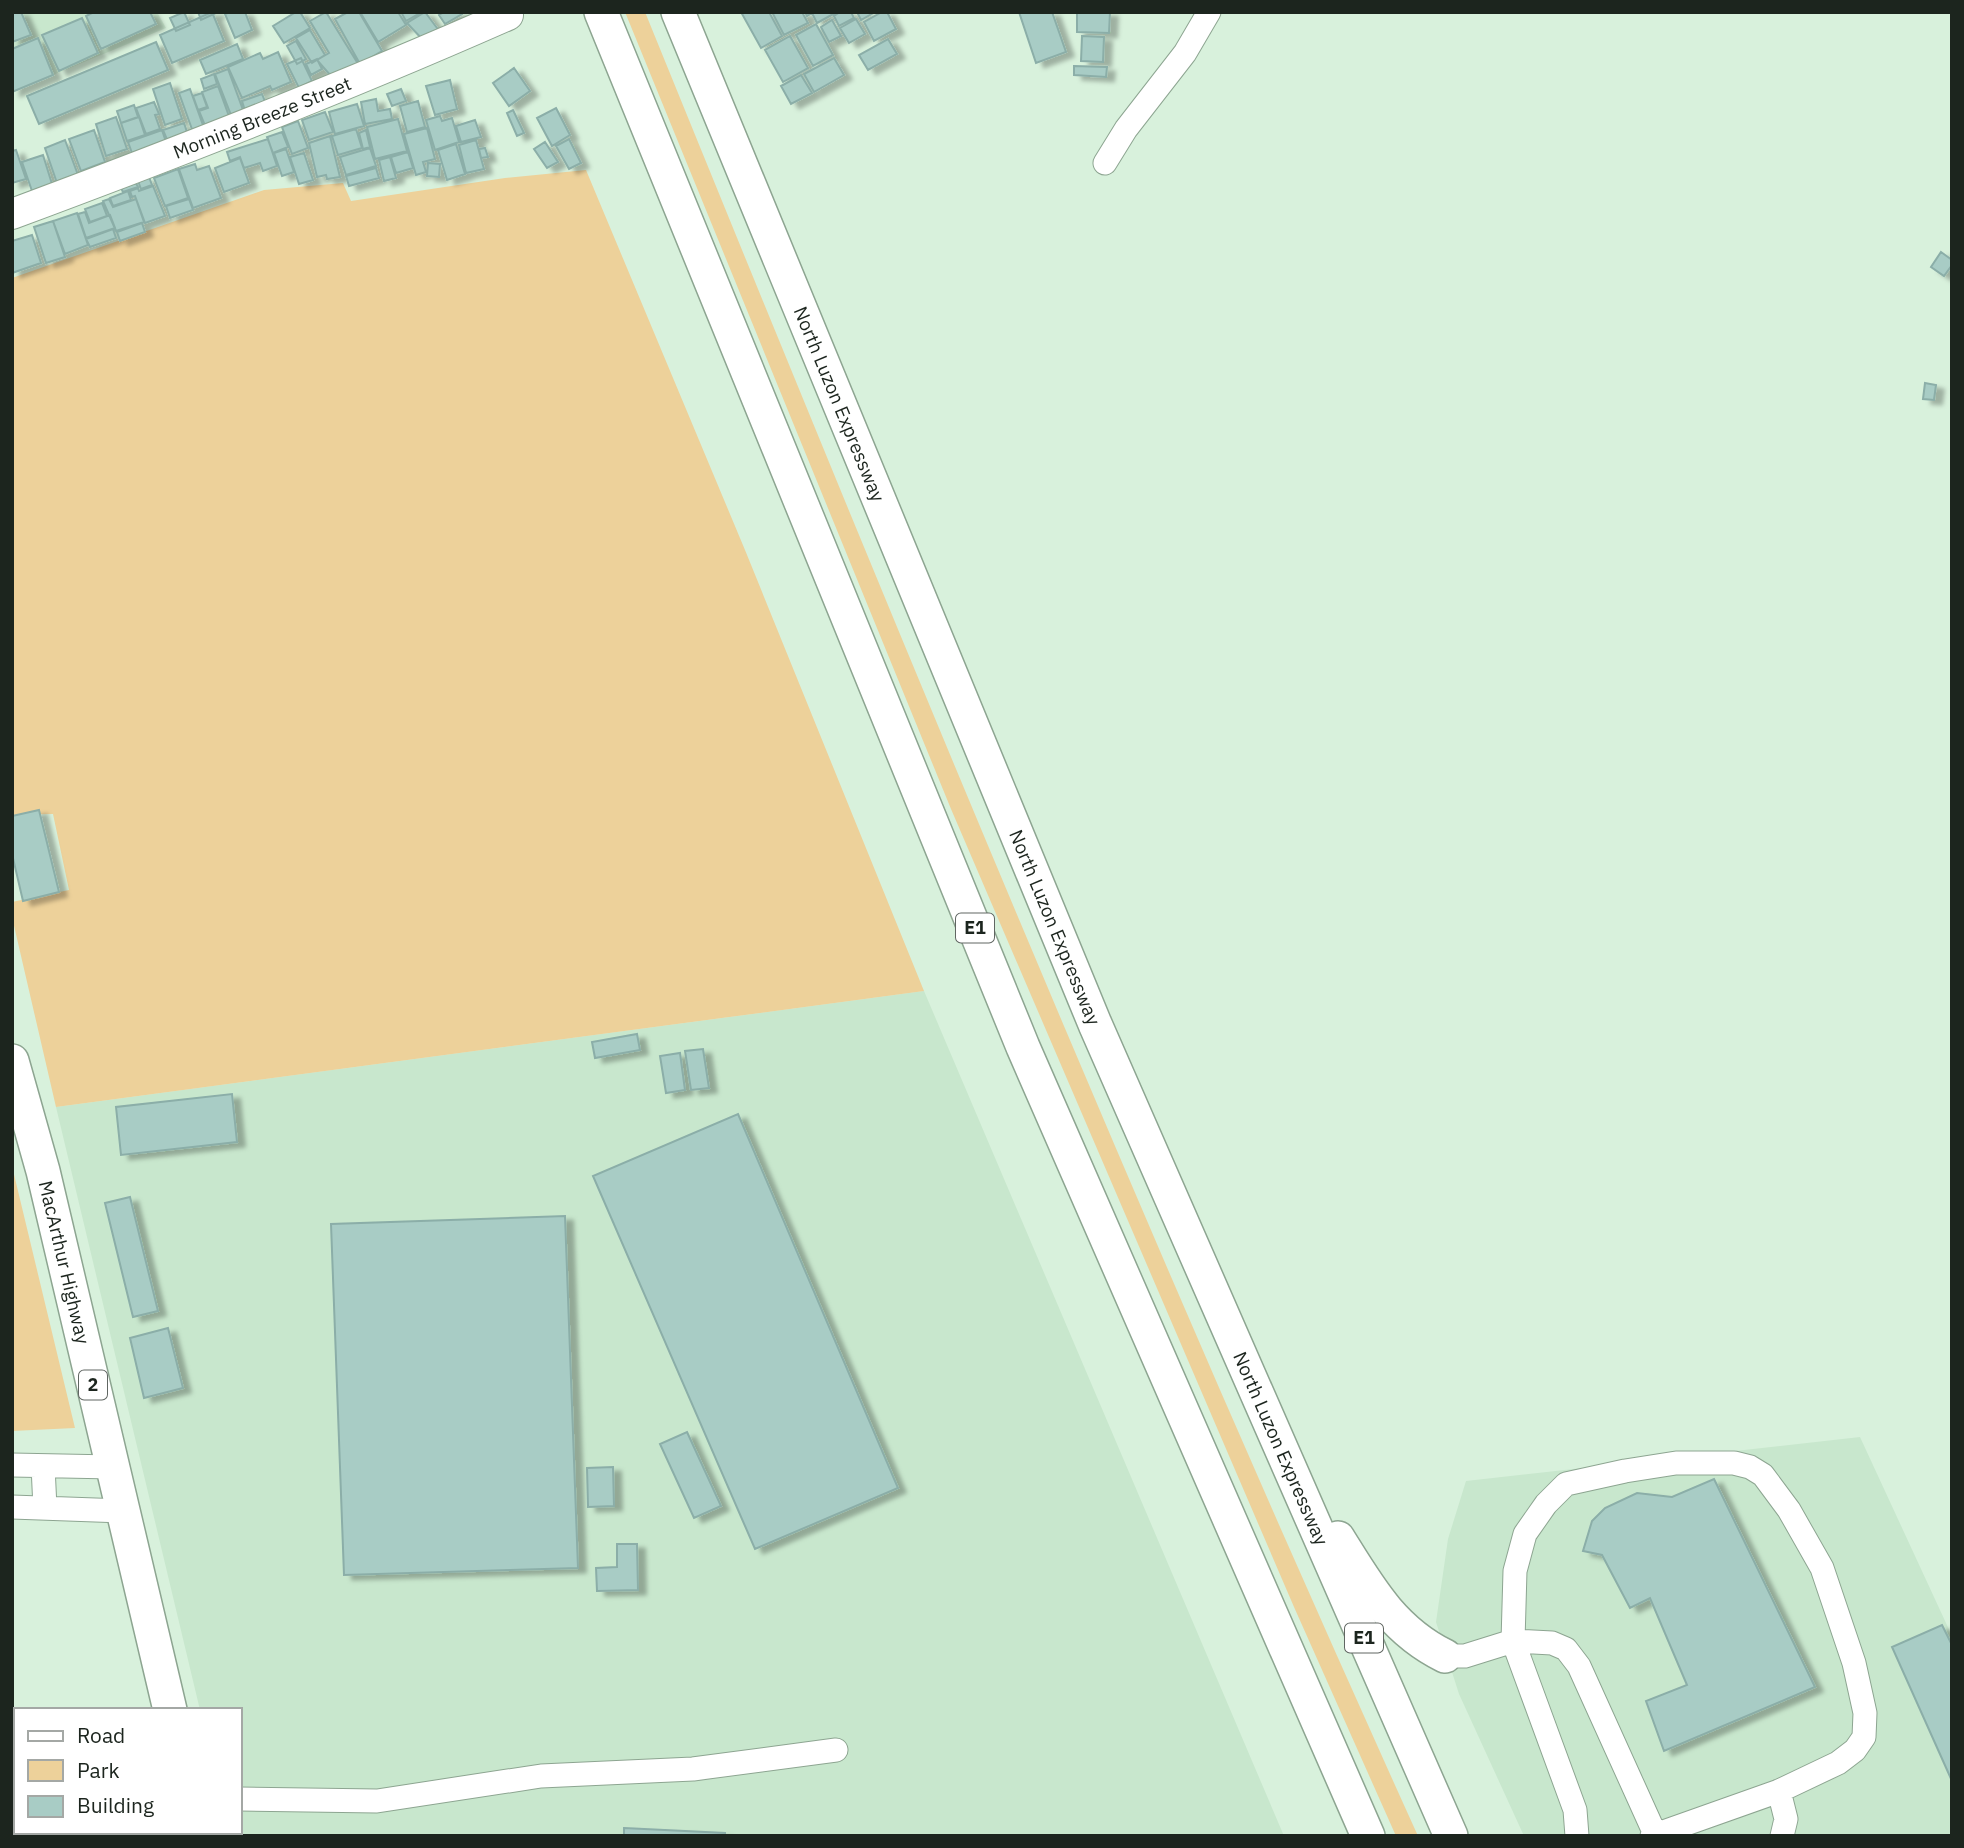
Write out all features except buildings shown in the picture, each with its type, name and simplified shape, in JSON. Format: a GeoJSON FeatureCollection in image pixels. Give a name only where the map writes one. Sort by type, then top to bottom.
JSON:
{"type":"FeatureCollection","features":[{"type":"Feature","properties":{"kind":"highway","name":"E1"},"geometry":{"type":"LineString","coordinates":[[601,12],[1023,1047],[1368,1836]]}},
{"type":"Feature","properties":{"kind":"highway","name":"North Luzon Expressway"},"geometry":{"type":"LineString","coordinates":[[678,12],[1034,880],[1451,1836]]}},
{"type":"Feature","properties":{"kind":"highway","name":"MacArthur Highway"},"geometry":{"type":"LineString","coordinates":[[12,1061],[43,1171],[170,1708]]}},
{"type":"Feature","properties":{"kind":"highway"},"geometry":{"type":"LineString","coordinates":[[1277,1441],[1384,1610],[1422,1645],[1445,1656]]}},
{"type":"Feature","properties":{"kind":"main road","name":"Morning Breeze Street"},"geometry":{"type":"LineString","coordinates":[[12,214],[331,91],[474,20],[508,15]]}},
{"type":"Feature","properties":{"kind":"street"},"geometry":{"type":"LineString","coordinates":[[1105,163],[1126,130],[1185,53],[1209,12]]}},
{"type":"Feature","properties":{"kind":"street"},"geometry":{"type":"LineString","coordinates":[[1445,1656],[1465,1656],[1513,1640],[1552,1643],[1566,1649],[1579,1666],[1654,1835],[1779,1791],[1838,1763],[1855,1750],[1864,1737],[1865,1713],[1854,1663],[1822,1568],[1789,1510],[1763,1475],[1750,1467],[1706,1461],[1625,1471],[1566,1484],[1546,1504],[1525,1534],[1515,1571],[1513,1640],[1574,1810],[1577,1836]]}},
{"type":"Feature","properties":{"kind":"street"},"geometry":{"type":"LineString","coordinates":[[12,1465],[113,1467]]}},
{"type":"Feature","properties":{"kind":"street"},"geometry":{"type":"LineString","coordinates":[[43,1466],[46,1508]]}},
{"type":"Feature","properties":{"kind":"street"},"geometry":{"type":"LineString","coordinates":[[12,1507],[123,1511]]}},
{"type":"Feature","properties":{"kind":"street"},"geometry":{"type":"LineString","coordinates":[[242,1799],[377,1801],[541,1776],[693,1769],[836,1750]]}},
{"type":"Feature","properties":{"kind":"street"},"geometry":{"type":"LineString","coordinates":[[1779,1791],[1786,1819],[1782,1836]]}},
{"type":"Feature","properties":{"kind":"shaded area"},"geometry":{"type":"Polygon","coordinates":[[[12,12],[157,12],[166,28],[12,92],[12,12]]]}},
{"type":"Feature","properties":{"kind":"shaded area"},"geometry":{"type":"Polygon","coordinates":[[[924,991],[1284,1836],[230,1836],[242,1834],[242,1708],[200,1708],[56,1107],[924,991]]]}},
{"type":"Feature","properties":{"kind":"shaded area"},"geometry":{"type":"Polygon","coordinates":[[[1860,1437],[1952,1636],[1952,1836],[1524,1836],[1459,1694],[1436,1622],[1448,1539],[1466,1481],[1860,1437]]]}},
{"type":"Feature","properties":{"kind":"green space"},"geometry":{"type":"Polygon","coordinates":[[[625,12],[645,12],[832,471],[1119,1156],[1418,1836],[1396,1836],[1294,1607],[951,809],[625,12]]]}},
{"type":"Feature","properties":{"kind":"green space"},"geometry":{"type":"Polygon","coordinates":[[[586,170],[745,550],[924,991],[56,1107],[12,917],[12,902],[69,890],[53,814],[12,815],[12,278],[264,190],[343,183],[351,201],[505,178],[586,170]]]}},
{"type":"Feature","properties":{"kind":"green space"},"geometry":{"type":"Polygon","coordinates":[[[12,1166],[75,1428],[12,1431],[12,1166]]]}}]}
